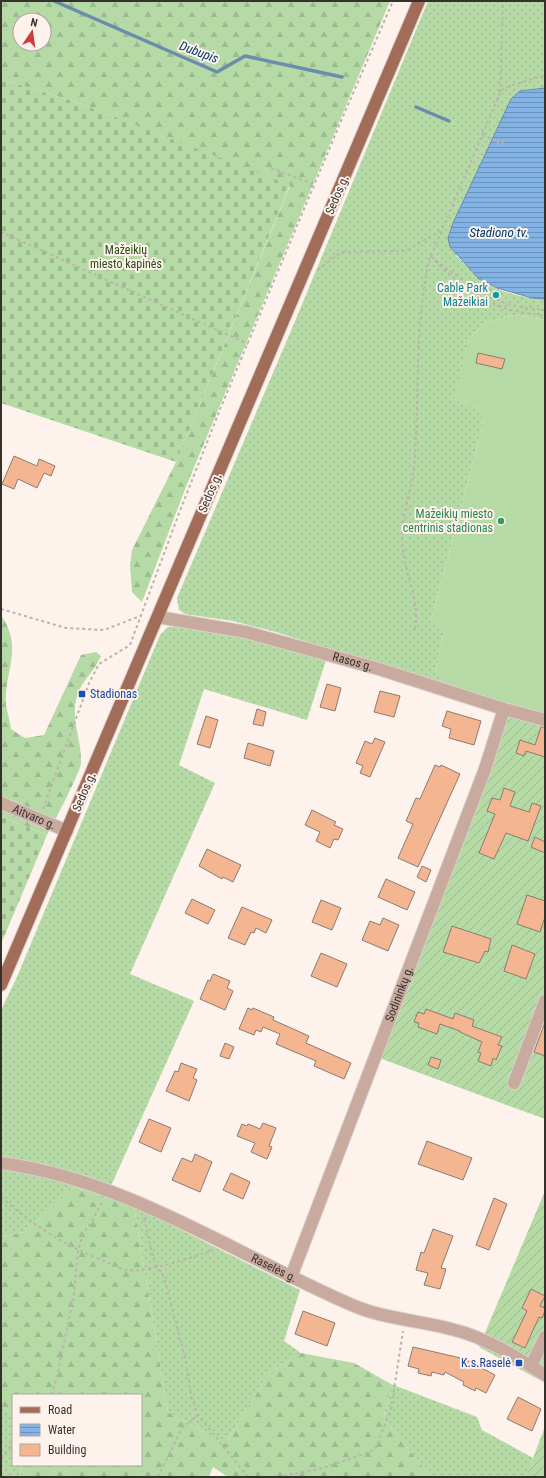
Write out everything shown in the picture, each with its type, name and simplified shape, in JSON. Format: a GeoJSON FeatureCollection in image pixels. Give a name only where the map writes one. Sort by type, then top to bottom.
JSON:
{"type":"FeatureCollection","features":[{"type":"Feature","properties":{"kind":"main road","name":"Sedos g."},"geometry":{"type":"LineString","coordinates":[[1,985],[419,1]]}},
{"type":"Feature","properties":{"kind":"street","name":"Rasos g."},"geometry":{"type":"LineString","coordinates":[[158,617],[246,632],[380,669],[504,709],[545,720]]}},
{"type":"Feature","properties":{"kind":"street","name":"Sodininkų g."},"geometry":{"type":"LineString","coordinates":[[291,1276],[485,769],[504,709]]}},
{"type":"Feature","properties":{"kind":"street","name":"Aitvaro g."},"geometry":{"type":"LineString","coordinates":[[1,803],[67,831]]}},
{"type":"Feature","properties":{"kind":"street"},"geometry":{"type":"LineString","coordinates":[[514,1083],[545,1001]]}},
{"type":"Feature","properties":{"kind":"street","name":"Raselės g."},"geometry":{"type":"LineString","coordinates":[[1,1163],[67,1178],[108,1190],[140,1203],[366,1311],[451,1329],[480,1339],[510,1353],[545,1374]]}},
{"type":"Feature","properties":{"kind":"street"},"geometry":{"type":"LineString","coordinates":[[531,1366],[545,1337]]}},
{"type":"Feature","properties":{"kind":"path"},"geometry":{"type":"LineString","coordinates":[[43,821],[42,812],[89,683],[99,664],[130,645],[181,508],[248,344],[393,1]]}},
{"type":"Feature","properties":{"kind":"path"},"geometry":{"type":"LineString","coordinates":[[500,93],[503,1]]}},
{"type":"Feature","properties":{"kind":"path"},"geometry":{"type":"LineString","coordinates":[[416,629],[418,618],[404,559],[402,538],[403,518],[416,457],[421,305],[430,256],[500,93],[504,88],[544,76]]}},
{"type":"Feature","properties":{"kind":"path"},"geometry":{"type":"LineString","coordinates":[[482,135],[497,141]]}},
{"type":"Feature","properties":{"kind":"path"},"geometry":{"type":"LineString","coordinates":[[272,168],[313,184]]}},
{"type":"Feature","properties":{"kind":"path"},"geometry":{"type":"LineString","coordinates":[[303,275],[316,271],[341,252],[406,251],[440,231]]}},
{"type":"Feature","properties":{"kind":"path"},"geometry":{"type":"LineString","coordinates":[[1,232],[248,344]]}},
{"type":"Feature","properties":{"kind":"path"},"geometry":{"type":"LineString","coordinates":[[430,256],[468,283],[500,301],[512,306],[545,310]]}},
{"type":"Feature","properties":{"kind":"path"},"geometry":{"type":"LineString","coordinates":[[430,256],[465,287],[485,299],[514,311],[545,316]]}},
{"type":"Feature","properties":{"kind":"path"},"geometry":{"type":"LineString","coordinates":[[1,609],[66,628],[104,630],[141,616]]}},
{"type":"Feature","properties":{"kind":"path"},"geometry":{"type":"LineString","coordinates":[[52,1394],[60,1367],[74,1294],[78,1251],[83,1234],[92,1221],[108,1190]]}},
{"type":"Feature","properties":{"kind":"path"},"geometry":{"type":"LineString","coordinates":[[1,1197],[28,1220],[78,1251],[126,1270],[157,1266],[200,1255],[220,1248],[224,1243]]}},
{"type":"Feature","properties":{"kind":"path"},"geometry":{"type":"LineString","coordinates":[[140,1203],[154,1260],[164,1278],[186,1362],[191,1396],[198,1415],[248,1477]]}},
{"type":"Feature","properties":{"kind":"path"},"geometry":{"type":"LineString","coordinates":[[278,1477],[323,1468],[375,1450],[391,1409],[402,1349],[404,1320]]}},
{"type":"Feature","properties":{"kind":"path"},"geometry":{"type":"LineString","coordinates":[[158,1477],[182,1428],[198,1415]]}},
{"type":"Feature","properties":{"kind":"path"},"geometry":{"type":"LineString","coordinates":[[1,1458],[12,1444]]}},
{"type":"Feature","properties":{"kind":"green space"},"geometry":{"type":"Polygon","coordinates":[[[1,1],[390,1],[187,484],[142,602],[132,592],[130,565],[132,550],[176,462],[290,186],[76,102],[1,79],[1,1]]]}},
{"type":"Feature","properties":{"kind":"green space"},"geometry":{"type":"Polygon","coordinates":[[[428,1],[545,1],[545,88],[456,256],[476,276],[502,291],[519,296],[545,299],[545,320],[514,315],[487,322],[469,339],[454,400],[478,408],[484,421],[431,621],[444,629],[436,673],[444,686],[276,632],[233,621],[185,614],[179,610],[177,598],[293,326],[428,1]]]}},
{"type":"Feature","properties":{"kind":"green space","name":"Mažeikių miesto kapinės"},"geometry":{"type":"Polygon","coordinates":[[[1,79],[76,102],[290,185],[176,462],[1,403],[1,79]]]}},
{"type":"Feature","properties":{"kind":"green space","name":"Mažeikių miesto centrinis stadionas"},"geometry":{"type":"Polygon","coordinates":[[[514,315],[545,320],[545,713],[444,686],[436,673],[444,629],[431,621],[484,421],[478,408],[453,400],[469,339],[487,322],[514,315]]]}},
{"type":"Feature","properties":{"kind":"green space"},"geometry":{"type":"Polygon","coordinates":[[[1,615],[8,627],[12,649],[6,692],[6,708],[11,729],[25,738],[44,735],[81,655],[96,652],[101,656],[79,690],[75,705],[75,721],[81,754],[80,768],[47,835],[1,816],[1,615]]]}},
{"type":"Feature","properties":{"kind":"green space"},"geometry":{"type":"Polygon","coordinates":[[[179,626],[239,635],[326,660],[307,720],[204,689],[179,765],[215,783],[130,974],[194,1001],[106,1197],[74,1187],[25,1232],[1,1236],[1,1010],[17,977],[160,635],[168,627],[179,626]]]}},
{"type":"Feature","properties":{"kind":"green space"},"geometry":{"type":"Polygon","coordinates":[[[504,703],[545,713],[545,1119],[371,1055],[504,703]]]}},
{"type":"Feature","properties":{"kind":"green space"},"geometry":{"type":"Polygon","coordinates":[[[1,816],[47,835],[1,944],[1,816]]]}},
{"type":"Feature","properties":{"kind":"green space"},"geometry":{"type":"Polygon","coordinates":[[[74,1187],[134,1206],[168,1412],[225,1444],[270,1372],[301,1353],[354,1363],[391,1384],[384,1415],[391,1427],[431,1477],[228,1477],[213,1467],[209,1477],[19,1477],[22,1466],[142,1466],[142,1394],[12,1394],[12,1412],[1,1406],[1,1236],[25,1232],[74,1187]]]}},
{"type":"Feature","properties":{"kind":"green space"},"geometry":{"type":"Polygon","coordinates":[[[545,1191],[545,1383],[479,1347],[545,1191]]]}},
{"type":"Feature","properties":{"kind":"green space"},"geometry":{"type":"Polygon","coordinates":[[[134,1206],[300,1290],[284,1341],[301,1353],[270,1372],[225,1444],[168,1412],[134,1206]]]}},
{"type":"Feature","properties":{"kind":"green space"},"geometry":{"type":"Polygon","coordinates":[[[391,1384],[477,1417],[482,1430],[533,1458],[526,1477],[431,1477],[391,1427],[384,1415],[391,1384]]]}},
{"type":"Feature","properties":{"kind":"green space"},"geometry":{"type":"Polygon","coordinates":[[[1,1406],[12,1412],[12,1466],[22,1466],[19,1477],[1,1477],[1,1406]]]}},
{"type":"Feature","properties":{"kind":"green space"},"geometry":{"type":"Polygon","coordinates":[[[545,1426],[545,1477],[526,1477],[545,1426]]]}},
{"type":"Feature","properties":{"kind":"water","name":"Stadiono tv."},"geometry":{"type":"Polygon","coordinates":[[[545,88],[545,299],[532,298],[497,288],[479,279],[450,247],[448,238],[453,223],[511,99],[520,91],[545,88]]]}},
{"type":"Feature","properties":{"kind":"building"},"geometry":{"type":"Polygon","coordinates":[[[478,353],[505,359],[502,369],[476,363],[478,353]]]}},
{"type":"Feature","properties":{"kind":"building"},"geometry":{"type":"Polygon","coordinates":[[[14,456],[37,466],[39,459],[55,466],[51,476],[44,473],[37,488],[18,479],[14,489],[2,484],[14,456]]]}},
{"type":"Feature","properties":{"kind":"building"},"geometry":{"type":"Polygon","coordinates":[[[327,684],[341,688],[335,711],[320,707],[327,684]]]}},
{"type":"Feature","properties":{"kind":"building"},"geometry":{"type":"Polygon","coordinates":[[[380,691],[400,696],[394,717],[374,712],[380,691]]]}},
{"type":"Feature","properties":{"kind":"building"},"geometry":{"type":"Polygon","coordinates":[[[257,709],[266,712],[263,726],[253,724],[257,709]]]}},
{"type":"Feature","properties":{"kind":"building"},"geometry":{"type":"Polygon","coordinates":[[[447,711],[481,721],[474,745],[449,738],[451,729],[442,726],[447,711]]]}},
{"type":"Feature","properties":{"kind":"building"},"geometry":{"type":"Polygon","coordinates":[[[206,716],[218,720],[210,748],[197,744],[206,716]]]}},
{"type":"Feature","properties":{"kind":"building"},"geometry":{"type":"Polygon","coordinates":[[[541,727],[545,727],[545,757],[526,751],[524,756],[516,753],[520,740],[535,745],[541,727]]]}},
{"type":"Feature","properties":{"kind":"building"},"geometry":{"type":"Polygon","coordinates":[[[375,738],[385,742],[370,777],[360,773],[363,766],[356,763],[365,741],[372,744],[375,738]]]}},
{"type":"Feature","properties":{"kind":"building"},"geometry":{"type":"Polygon","coordinates":[[[248,743],[274,751],[270,766],[244,758],[248,743]]]}},
{"type":"Feature","properties":{"kind":"building"},"geometry":{"type":"Polygon","coordinates":[[[435,765],[440,767],[441,765],[460,774],[418,867],[398,858],[413,824],[406,821],[416,798],[420,799],[435,765]]]}},
{"type":"Feature","properties":{"kind":"building"},"geometry":{"type":"Polygon","coordinates":[[[504,788],[515,792],[510,806],[529,812],[532,803],[541,806],[528,841],[506,833],[494,859],[479,853],[495,814],[487,811],[492,798],[500,800],[504,788]]]}},
{"type":"Feature","properties":{"kind":"building"},"geometry":{"type":"Polygon","coordinates":[[[312,810],[336,822],[334,825],[343,829],[338,840],[334,839],[330,848],[316,841],[320,832],[305,825],[312,810]]]}},
{"type":"Feature","properties":{"kind":"building"},"geometry":{"type":"Polygon","coordinates":[[[535,837],[545,842],[545,853],[531,847],[535,837]]]}},
{"type":"Feature","properties":{"kind":"building"},"geometry":{"type":"Polygon","coordinates":[[[207,849],[241,865],[233,882],[223,877],[222,879],[199,866],[207,849]]]}},
{"type":"Feature","properties":{"kind":"building"},"geometry":{"type":"Polygon","coordinates":[[[422,866],[431,870],[426,882],[417,877],[422,866]]]}},
{"type":"Feature","properties":{"kind":"building"},"geometry":{"type":"Polygon","coordinates":[[[386,879],[415,892],[407,910],[378,897],[386,879]]]}},
{"type":"Feature","properties":{"kind":"building"},"geometry":{"type":"Polygon","coordinates":[[[527,895],[545,901],[545,917],[540,932],[517,924],[527,895]]]}},
{"type":"Feature","properties":{"kind":"building"},"geometry":{"type":"Polygon","coordinates":[[[192,899],[215,910],[208,924],[185,913],[192,899]]]}},
{"type":"Feature","properties":{"kind":"building"},"geometry":{"type":"Polygon","coordinates":[[[321,900],[341,908],[332,930],[312,922],[321,900]]]}},
{"type":"Feature","properties":{"kind":"building"},"geometry":{"type":"Polygon","coordinates":[[[242,907],[272,920],[266,933],[256,928],[254,933],[251,932],[245,945],[228,938],[242,907]]]}},
{"type":"Feature","properties":{"kind":"building"},"geometry":{"type":"Polygon","coordinates":[[[383,918],[399,925],[388,951],[362,940],[370,921],[380,925],[383,918]]]}},
{"type":"Feature","properties":{"kind":"building"},"geometry":{"type":"Polygon","coordinates":[[[452,926],[491,939],[488,952],[485,951],[479,963],[443,952],[452,926]]]}},
{"type":"Feature","properties":{"kind":"building"},"geometry":{"type":"Polygon","coordinates":[[[512,945],[535,954],[526,979],[504,971],[512,945]]]}},
{"type":"Feature","properties":{"kind":"building"},"geometry":{"type":"Polygon","coordinates":[[[321,953],[347,964],[337,987],[311,976],[321,953]]]}},
{"type":"Feature","properties":{"kind":"building"},"geometry":{"type":"Polygon","coordinates":[[[213,974],[230,981],[227,988],[233,991],[225,1010],[200,999],[208,980],[210,981],[213,974]]]}},
{"type":"Feature","properties":{"kind":"building"},"geometry":{"type":"Polygon","coordinates":[[[248,1008],[252,1010],[253,1008],[274,1017],[273,1020],[309,1036],[306,1043],[351,1063],[344,1079],[314,1066],[316,1061],[276,1044],[280,1034],[263,1027],[261,1032],[256,1030],[254,1035],[239,1029],[248,1008]]]}},
{"type":"Feature","properties":{"kind":"building"},"geometry":{"type":"Polygon","coordinates":[[[426,1009],[453,1019],[455,1013],[474,1020],[472,1026],[502,1037],[498,1045],[502,1046],[496,1060],[493,1058],[491,1066],[478,1061],[481,1053],[478,1052],[482,1042],[460,1031],[440,1024],[437,1034],[418,1027],[419,1023],[414,1022],[418,1012],[424,1014],[426,1009]]]}},
{"type":"Feature","properties":{"kind":"building"},"geometry":{"type":"Polygon","coordinates":[[[545,1022],[545,1056],[534,1052],[545,1022]]]}},
{"type":"Feature","properties":{"kind":"building"},"geometry":{"type":"Polygon","coordinates":[[[225,1043],[234,1047],[229,1059],[220,1056],[225,1043]]]}},
{"type":"Feature","properties":{"kind":"building"},"geometry":{"type":"Polygon","coordinates":[[[431,1057],[441,1060],[438,1069],[428,1065],[431,1057]]]}},
{"type":"Feature","properties":{"kind":"building"},"geometry":{"type":"Polygon","coordinates":[[[181,1063],[197,1069],[193,1078],[197,1080],[189,1101],[166,1091],[175,1071],[178,1072],[181,1063]]]}},
{"type":"Feature","properties":{"kind":"building"},"geometry":{"type":"Polygon","coordinates":[[[149,1119],[171,1128],[161,1152],[139,1142],[149,1119]]]}},
{"type":"Feature","properties":{"kind":"building"},"geometry":{"type":"Polygon","coordinates":[[[263,1123],[276,1128],[269,1146],[272,1147],[267,1159],[251,1152],[255,1143],[237,1136],[242,1124],[247,1126],[248,1124],[260,1129],[263,1123]]]}},
{"type":"Feature","properties":{"kind":"building"},"geometry":{"type":"Polygon","coordinates":[[[427,1141],[472,1158],[463,1180],[418,1164],[427,1141]]]}},
{"type":"Feature","properties":{"kind":"building"},"geometry":{"type":"Polygon","coordinates":[[[195,1154],[212,1162],[200,1192],[172,1180],[182,1158],[192,1162],[195,1154]]]}},
{"type":"Feature","properties":{"kind":"building"},"geometry":{"type":"Polygon","coordinates":[[[231,1173],[250,1182],[243,1199],[223,1190],[231,1173]]]}},
{"type":"Feature","properties":{"kind":"building"},"geometry":{"type":"Polygon","coordinates":[[[494,1198],[507,1204],[489,1250],[476,1245],[494,1198]]]}},
{"type":"Feature","properties":{"kind":"building"},"geometry":{"type":"Polygon","coordinates":[[[433,1229],[453,1236],[441,1268],[446,1269],[440,1289],[424,1285],[428,1273],[416,1270],[421,1252],[424,1253],[433,1229]]]}},
{"type":"Feature","properties":{"kind":"building"},"geometry":{"type":"Polygon","coordinates":[[[531,1289],[545,1296],[540,1306],[545,1308],[545,1311],[542,1318],[539,1317],[525,1348],[512,1342],[527,1311],[522,1308],[531,1289]]]}},
{"type":"Feature","properties":{"kind":"building"},"geometry":{"type":"Polygon","coordinates":[[[303,1311],[335,1323],[327,1346],[295,1334],[303,1311]]]}},
{"type":"Feature","properties":{"kind":"building"},"geometry":{"type":"Polygon","coordinates":[[[413,1347],[465,1359],[495,1375],[486,1393],[476,1388],[475,1391],[463,1385],[464,1382],[445,1372],[444,1375],[432,1372],[431,1376],[418,1373],[419,1369],[408,1366],[413,1347]]]}},
{"type":"Feature","properties":{"kind":"building"},"geometry":{"type":"Polygon","coordinates":[[[518,1397],[541,1409],[532,1431],[507,1419],[518,1397]]]}},
{"type":"Feature","properties":{"kind":"waterway","name":"Dubupis"},"geometry":{"type":"LineString","coordinates":[[54,1],[217,72],[245,56],[342,77]]}},
{"type":"Feature","properties":{"kind":"waterway"},"geometry":{"type":"LineString","coordinates":[[416,107],[449,121]]}},
{"type":"Feature","properties":{"kind":"place","name":"Cable Park Mažeikiai"},"geometry":{"type":"Point","coordinates":[496,295]}},
{"type":"Feature","properties":{"kind":"place","name":"Mažeikių miesto centrinis stadionas"},"geometry":{"type":"Point","coordinates":[501,521]}},
{"type":"Feature","properties":{"kind":"place","name":"Stadionas"},"geometry":{"type":"Point","coordinates":[82,694]}},
{"type":"Feature","properties":{"kind":"place","name":"K.s.Raselė"},"geometry":{"type":"Point","coordinates":[519,1363]}}]}
